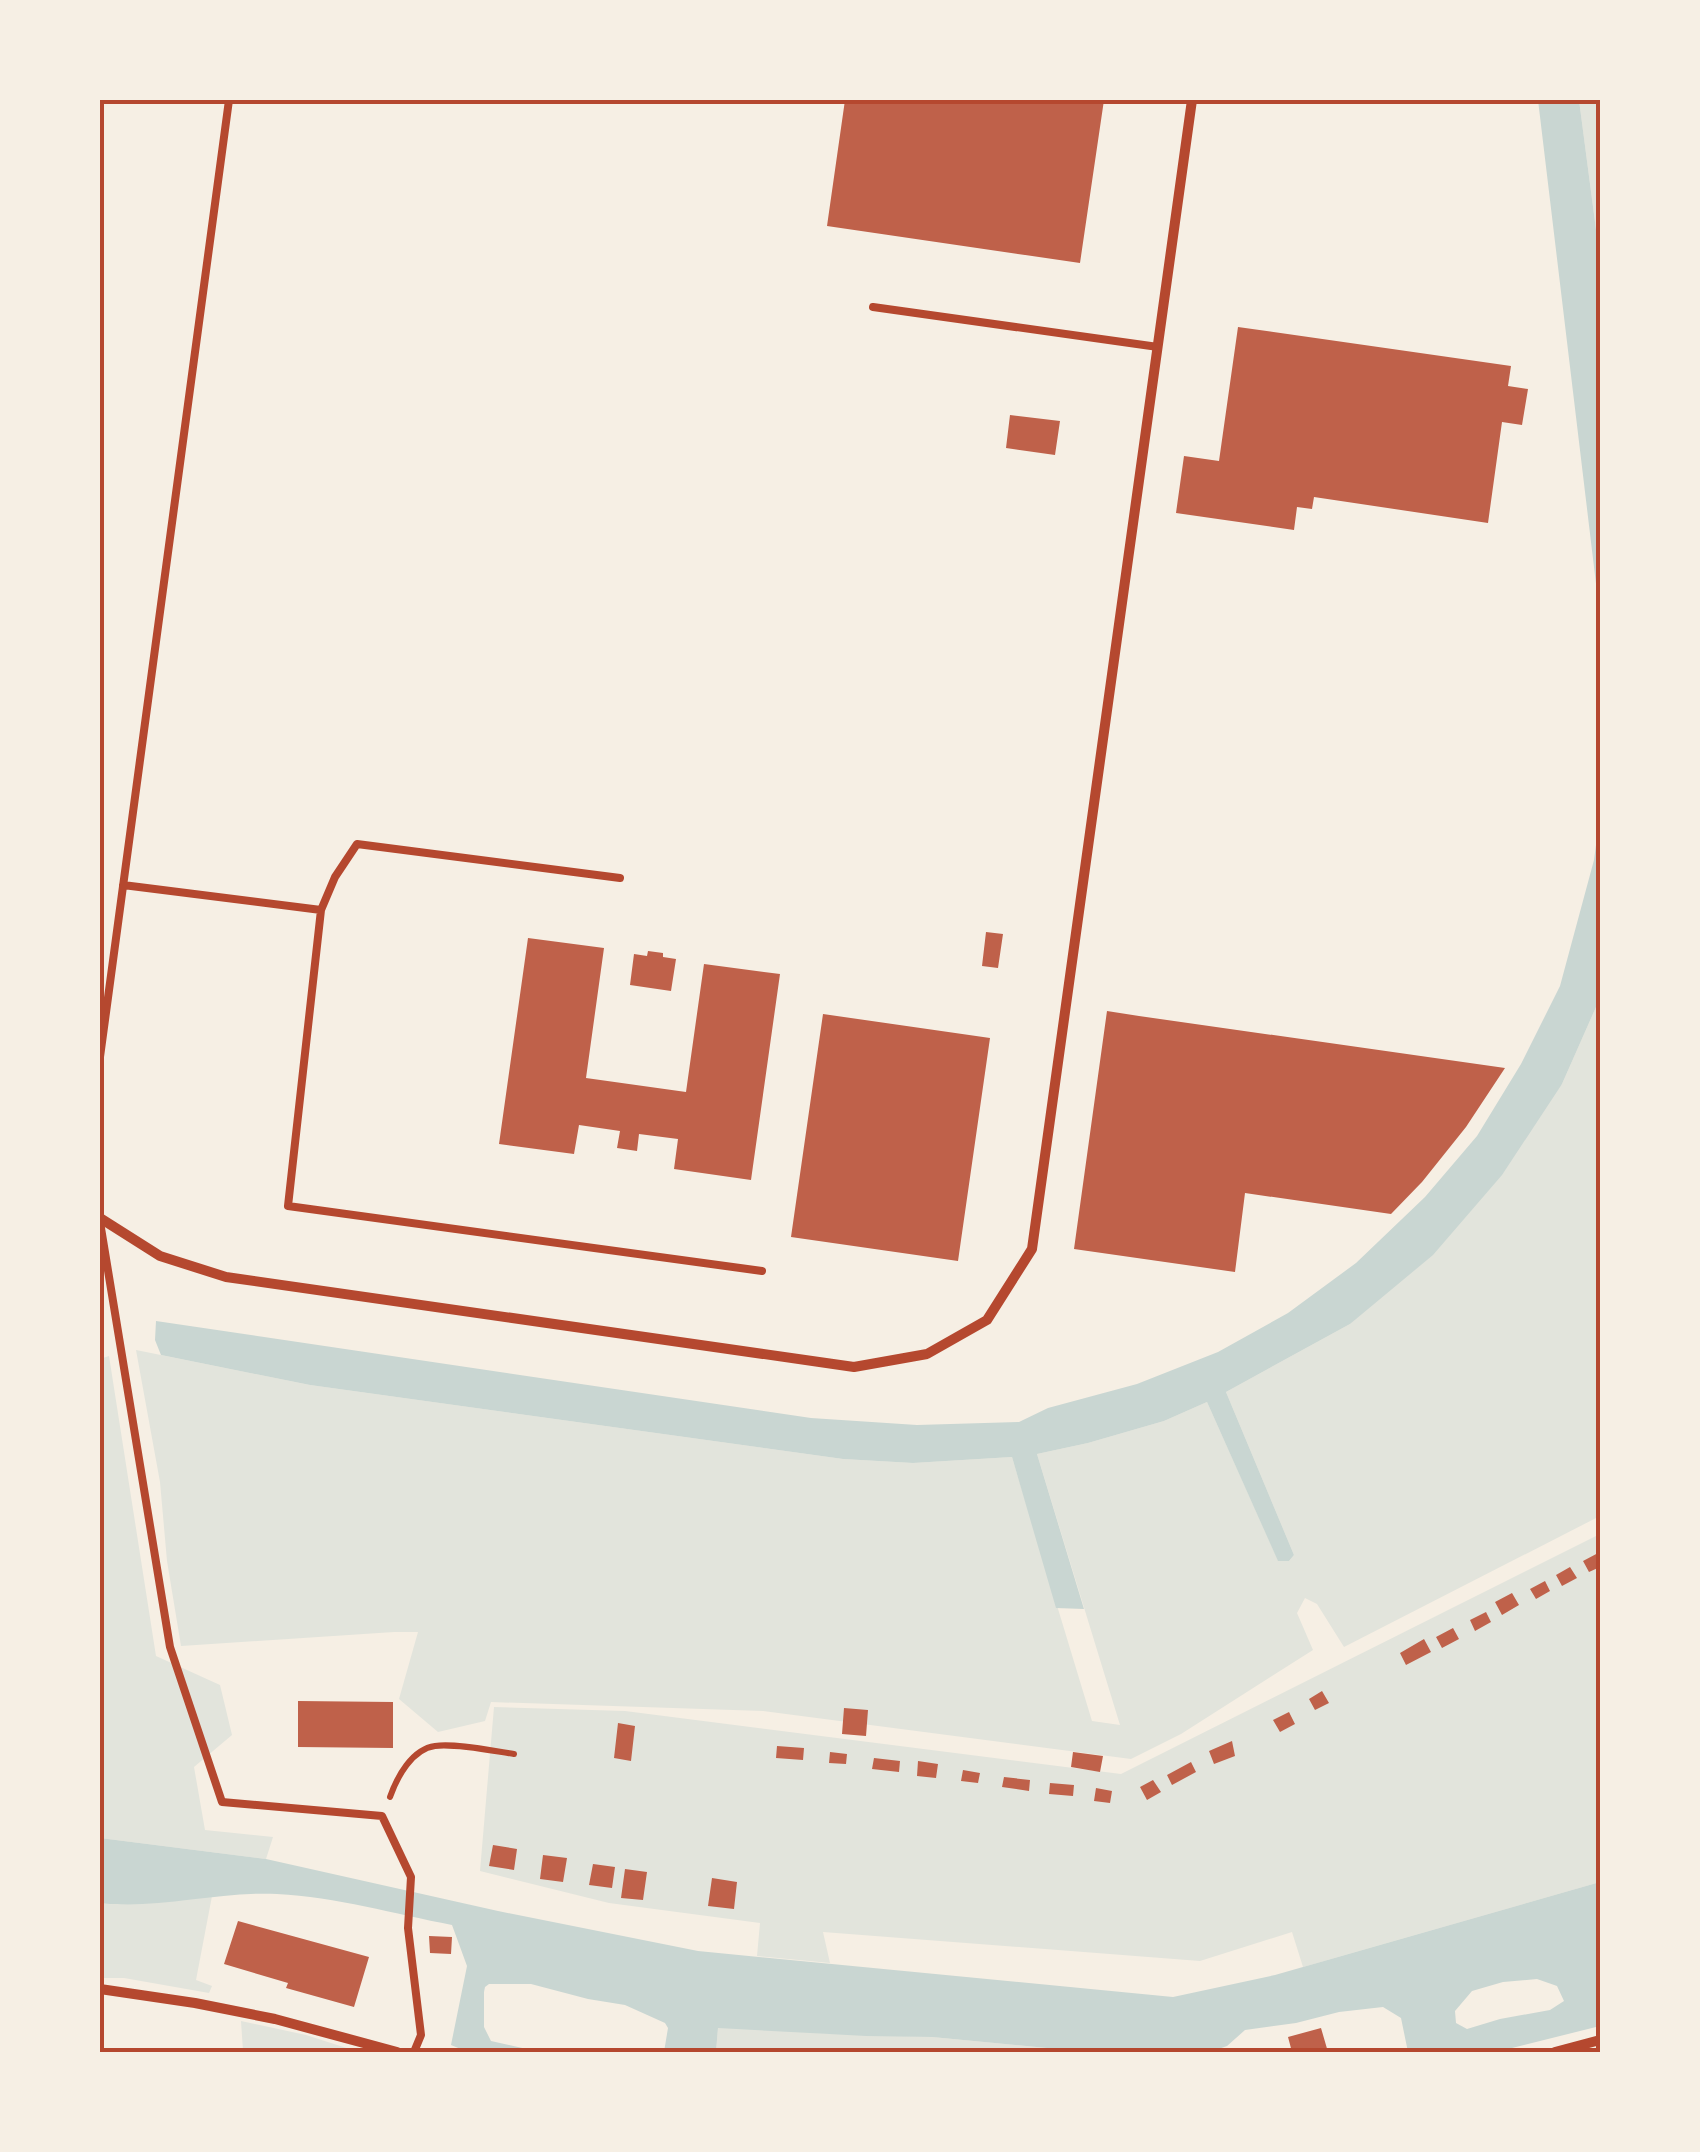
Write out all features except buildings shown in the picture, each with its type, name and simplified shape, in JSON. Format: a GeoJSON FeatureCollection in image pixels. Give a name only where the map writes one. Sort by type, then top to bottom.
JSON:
{"type":"FeatureCollection","features":[{"type":"Feature","properties":{"kind":"street"},"geometry":{"type":"LineString","coordinates":[[100,1220],[160,1256],[226,1277],[854,1367],[927,1354],[986,1320],[1032,1249],[1192,100]]}},
{"type":"Feature","properties":{"kind":"street"},"geometry":{"type":"LineString","coordinates":[[100,1990],[276,2019],[398,2052]]}},
{"type":"Feature","properties":{"kind":"street"},"geometry":{"type":"LineString","coordinates":[[1556,2052],[1600,2040]]}},
{"type":"Feature","properties":{"kind":"lane"},"geometry":{"type":"LineString","coordinates":[[100,1057],[229,100]]}},
{"type":"Feature","properties":{"kind":"lane"},"geometry":{"type":"LineString","coordinates":[[872,307],[1158,347]]}},
{"type":"Feature","properties":{"kind":"lane"},"geometry":{"type":"LineString","coordinates":[[620,878],[358,844],[335,878],[321,910],[288,1206],[762,1271]]}},
{"type":"Feature","properties":{"kind":"lane"},"geometry":{"type":"LineString","coordinates":[[123,885],[321,910]]}},
{"type":"Feature","properties":{"kind":"lane"},"geometry":{"type":"LineString","coordinates":[[100,1220],[170,1647],[222,1802],[382,1816],[412,1876],[408,1928],[421,2035],[414,2052]]}},
{"type":"Feature","properties":{"kind":"path"},"geometry":{"type":"LineString","coordinates":[[382,1816],[397,1777],[416,1755],[433,1745],[514,1754]]}},
{"type":"Feature","properties":{"kind":"shaded area"},"geometry":{"type":"Polygon","coordinates":[[[1538,100],[1579,100],[1600,260],[1600,617],[1538,100]]]}},
{"type":"Feature","properties":{"kind":"shaded area"},"geometry":{"type":"Polygon","coordinates":[[[1579,100],[1600,100],[1600,260],[1579,100]]]}},
{"type":"Feature","properties":{"kind":"shaded area"},"geometry":{"type":"Polygon","coordinates":[[[1600,815],[1600,998],[1562,1084],[1502,1175],[1433,1255],[1350,1324],[1226,1392],[1294,1555],[1289,1561],[1278,1561],[1207,1402],[1164,1421],[1037,1454],[1084,1609],[1056,1608],[1012,1457],[913,1463],[843,1459],[310,1385],[161,1355],[155,1340],[156,1321],[811,1418],[917,1425],[1019,1422],[1048,1408],[1137,1384],[1218,1352],[1288,1313],[1356,1263],[1425,1197],[1477,1136],[1521,1064],[1560,986],[1594,860],[1600,815]]]}},
{"type":"Feature","properties":{"kind":"shaded area"},"geometry":{"type":"Polygon","coordinates":[[[1600,998],[1600,1516],[1344,1647],[1317,1604],[1305,1598],[1297,1613],[1313,1650],[1181,1734],[1131,1759],[763,1711],[491,1702],[485,1721],[438,1732],[399,1699],[418,1632],[181,1646],[167,1561],[160,1482],[136,1350],[310,1385],[843,1459],[913,1463],[1012,1457],[1092,1721],[1120,1725],[1037,1454],[1164,1421],[1207,1402],[1278,1560],[1289,1561],[1294,1555],[1226,1392],[1350,1324],[1562,1084],[1600,998]]]}},
{"type":"Feature","properties":{"kind":"shaded area"},"geometry":{"type":"Polygon","coordinates":[[[109,1356],[156,1656],[220,1685],[232,1735],[194,1767],[205,1830],[273,1837],[266,1859],[100,1838],[100,1359],[109,1356]]]}},
{"type":"Feature","properties":{"kind":"shaded area"},"geometry":{"type":"Polygon","coordinates":[[[1600,1534],[1600,1882],[1303,1967],[1292,1932],[1200,1961],[823,1932],[830,1963],[757,1956],[760,1923],[609,1903],[480,1871],[494,1707],[625,1711],[1121,1774],[1600,1534]]]}},
{"type":"Feature","properties":{"kind":"shaded area"},"geometry":{"type":"Polygon","coordinates":[[[100,1838],[266,1859],[698,1951],[1173,1997],[1275,1975],[1600,1882],[1600,2026],[1496,2052],[1408,2052],[1401,2018],[1383,2007],[1245,2030],[1227,2046],[1210,2052],[1109,2052],[1105,2048],[1057,2049],[932,2037],[718,2028],[716,2052],[664,2052],[668,2028],[665,2023],[625,2005],[531,1984],[489,1984],[484,1992],[484,2027],[491,2041],[540,2052],[468,2052],[451,2045],[467,1966],[452,1925],[343,1902],[277,1894],[143,1904],[100,1903],[100,1838]],[[1537,1979],[1503,1982],[1472,1991],[1455,2011],[1456,2023],[1467,2029],[1550,2010],[1564,2001],[1557,1986],[1537,1979]]]}},
{"type":"Feature","properties":{"kind":"shaded area"},"geometry":{"type":"Polygon","coordinates":[[[212,1896],[196,1980],[212,1986],[209,1993],[124,1978],[100,1978],[100,1903],[118,1905],[212,1896]]]}},
{"type":"Feature","properties":{"kind":"shaded area"},"geometry":{"type":"Polygon","coordinates":[[[241,2021],[306,2035],[359,2052],[243,2051],[241,2021]]]}},
{"type":"Feature","properties":{"kind":"shaded area"},"geometry":{"type":"Polygon","coordinates":[[[731,2025],[1057,2049],[1105,2048],[1109,2052],[716,2052],[718,2028],[731,2025]]]}}]}
